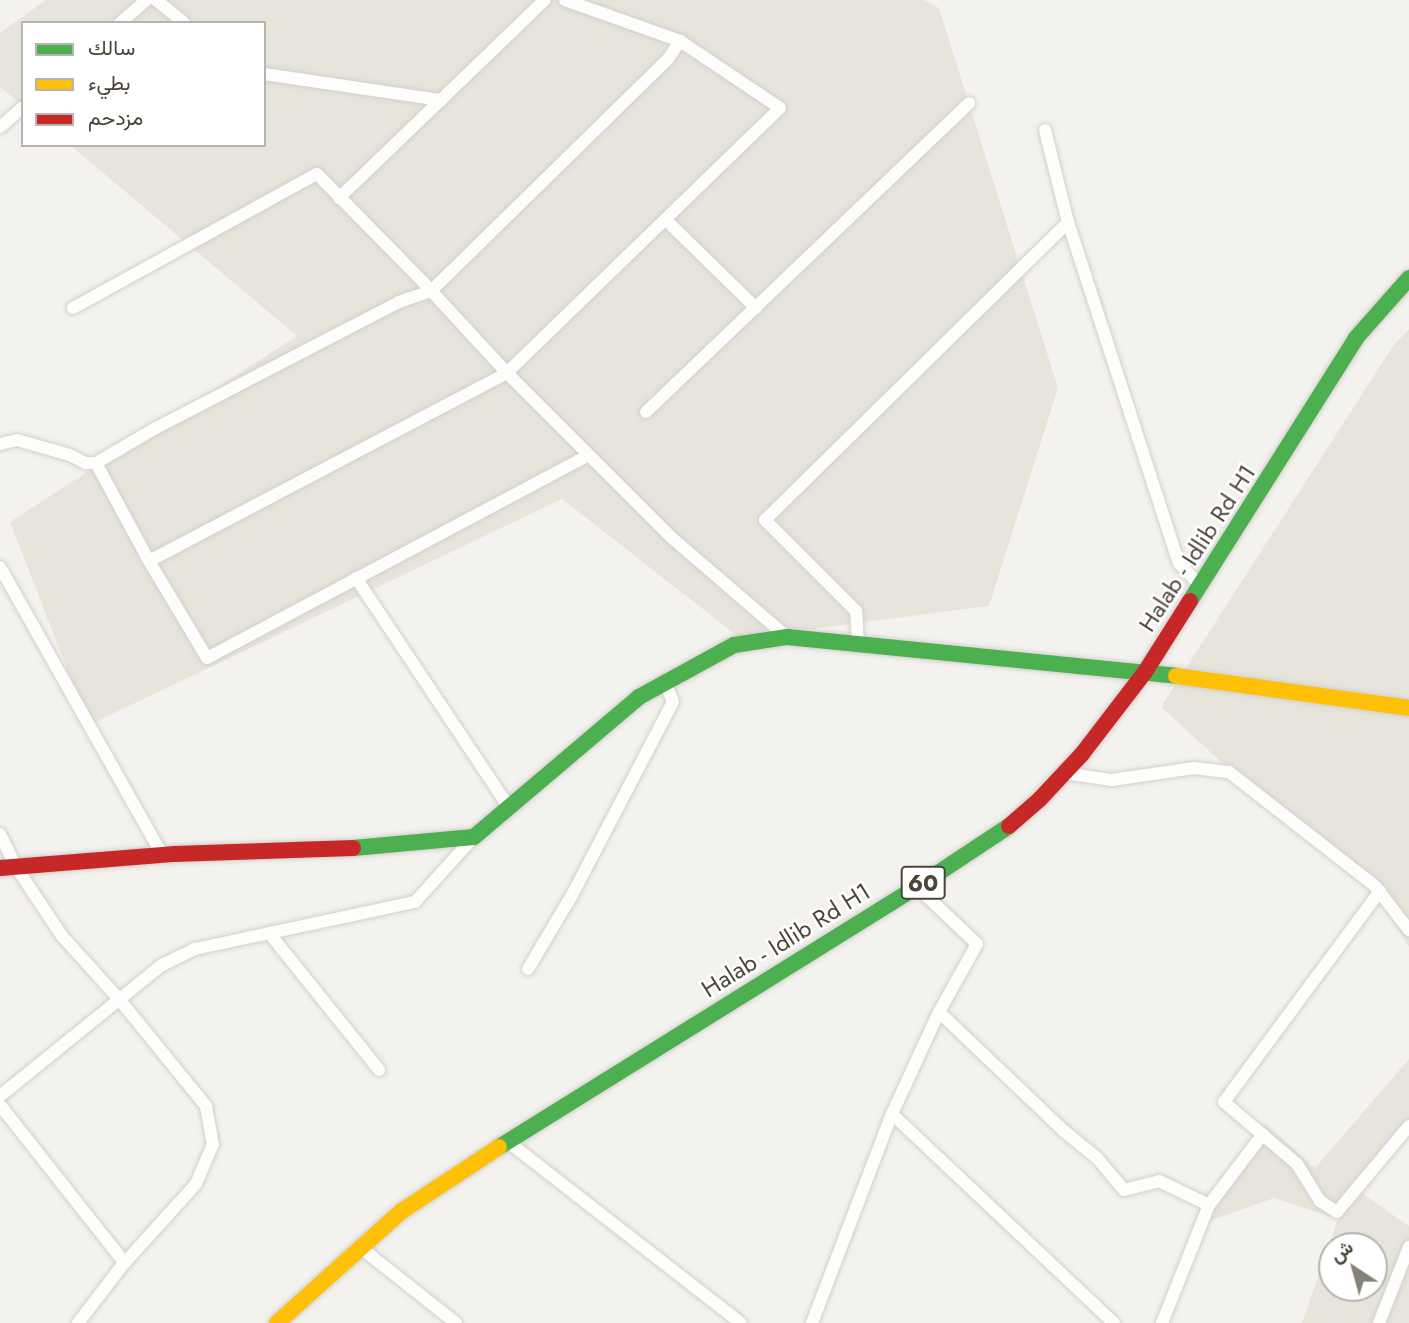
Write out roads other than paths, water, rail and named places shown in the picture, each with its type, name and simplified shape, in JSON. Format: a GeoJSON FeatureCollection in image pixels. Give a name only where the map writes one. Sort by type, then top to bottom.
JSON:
{"type":"FeatureCollection","features":[{"type":"Feature","properties":{"kind":"main road","name":"Halab - Idlib Rd H1"},"geometry":{"type":"LineString","coordinates":[[276,1323],[402,1211],[507,1141],[1001,833],[1065,773],[1145,672],[1356,338],[1409,278]]}},
{"type":"Feature","properties":{"kind":"main road"},"geometry":{"type":"LineString","coordinates":[[8,868],[162,855],[398,846],[474,836],[639,697],[734,645],[787,637],[1145,672],[1409,708]]}},
{"type":"Feature","properties":{"kind":"street"},"geometry":{"type":"LineString","coordinates":[[122,21],[146,0]]}},
{"type":"Feature","properties":{"kind":"street"},"geometry":{"type":"LineString","coordinates":[[156,0],[182,21]]}},
{"type":"Feature","properties":{"kind":"street"},"geometry":{"type":"LineString","coordinates":[[339,198],[545,0]]}},
{"type":"Feature","properties":{"kind":"street"},"geometry":{"type":"LineString","coordinates":[[149,561],[507,373],[780,108],[680,41],[565,0]]}},
{"type":"Feature","properties":{"kind":"street"},"geometry":{"type":"LineString","coordinates":[[0,444],[18,440],[70,454],[85,463],[96,463],[154,429],[399,302],[431,291],[668,59],[680,41]]}},
{"type":"Feature","properties":{"kind":"street"},"geometry":{"type":"LineString","coordinates":[[266,75],[441,100]]}},
{"type":"Feature","properties":{"kind":"street"},"geometry":{"type":"LineString","coordinates":[[646,412],[969,103]]}},
{"type":"Feature","properties":{"kind":"street"},"geometry":{"type":"LineString","coordinates":[[0,127],[21,109]]}},
{"type":"Feature","properties":{"kind":"street"},"geometry":{"type":"LineString","coordinates":[[1045,130],[1069,222],[1179,563],[1201,587]]}},
{"type":"Feature","properties":{"kind":"street"},"geometry":{"type":"LineString","coordinates":[[73,307],[317,174],[507,373],[672,538],[787,637]]}},
{"type":"Feature","properties":{"kind":"street"},"geometry":{"type":"LineString","coordinates":[[666,220],[756,308]]}},
{"type":"Feature","properties":{"kind":"street"},"geometry":{"type":"LineString","coordinates":[[858,644],[856,611],[765,520],[1069,222]]}},
{"type":"Feature","properties":{"kind":"street"},"geometry":{"type":"LineString","coordinates":[[96,463],[149,561],[207,658],[588,455]]}},
{"type":"Feature","properties":{"kind":"street"},"geometry":{"type":"LineString","coordinates":[[0,567],[162,855]]}},
{"type":"Feature","properties":{"kind":"street"},"geometry":{"type":"LineString","coordinates":[[356,578],[508,806]]}},
{"type":"Feature","properties":{"kind":"street"},"geometry":{"type":"LineString","coordinates":[[528,969],[571,897],[673,702],[665,682]]}},
{"type":"Feature","properties":{"kind":"street"},"geometry":{"type":"LineString","coordinates":[[1065,773],[1112,780],[1194,768],[1229,772],[1380,891],[1409,930]]}},
{"type":"Feature","properties":{"kind":"street"},"geometry":{"type":"LineString","coordinates":[[0,834],[8,868],[206,1106],[213,1144],[195,1184],[125,1263],[78,1323]]}},
{"type":"Feature","properties":{"kind":"street"},"geometry":{"type":"LineString","coordinates":[[0,1096],[162,965],[195,949],[415,902],[474,836]]}},
{"type":"Feature","properties":{"kind":"street"},"geometry":{"type":"LineString","coordinates":[[812,1323],[892,1114],[939,1012],[977,944],[917,887]]}},
{"type":"Feature","properties":{"kind":"street"},"geometry":{"type":"LineString","coordinates":[[1380,891],[1224,1102],[1297,1164],[1320,1201],[1337,1212],[1409,1126]]}},
{"type":"Feature","properties":{"kind":"street"},"geometry":{"type":"LineString","coordinates":[[269,933],[379,1070]]}},
{"type":"Feature","properties":{"kind":"street"},"geometry":{"type":"LineString","coordinates":[[939,1012],[1064,1131],[1097,1158],[1124,1190],[1159,1181],[1209,1205]]}},
{"type":"Feature","properties":{"kind":"street"},"geometry":{"type":"LineString","coordinates":[[0,1105],[125,1263]]}},
{"type":"Feature","properties":{"kind":"street"},"geometry":{"type":"LineString","coordinates":[[892,1114],[1115,1323]]}},
{"type":"Feature","properties":{"kind":"street"},"geometry":{"type":"LineString","coordinates":[[1162,1323],[1209,1205],[1263,1134]]}},
{"type":"Feature","properties":{"kind":"street"},"geometry":{"type":"LineString","coordinates":[[507,1141],[741,1323]]}},
{"type":"Feature","properties":{"kind":"street"},"geometry":{"type":"LineString","coordinates":[[1379,1323],[1409,1247]]}},
{"type":"Feature","properties":{"kind":"street"},"geometry":{"type":"LineString","coordinates":[[361,1248],[456,1323]]}}]}
